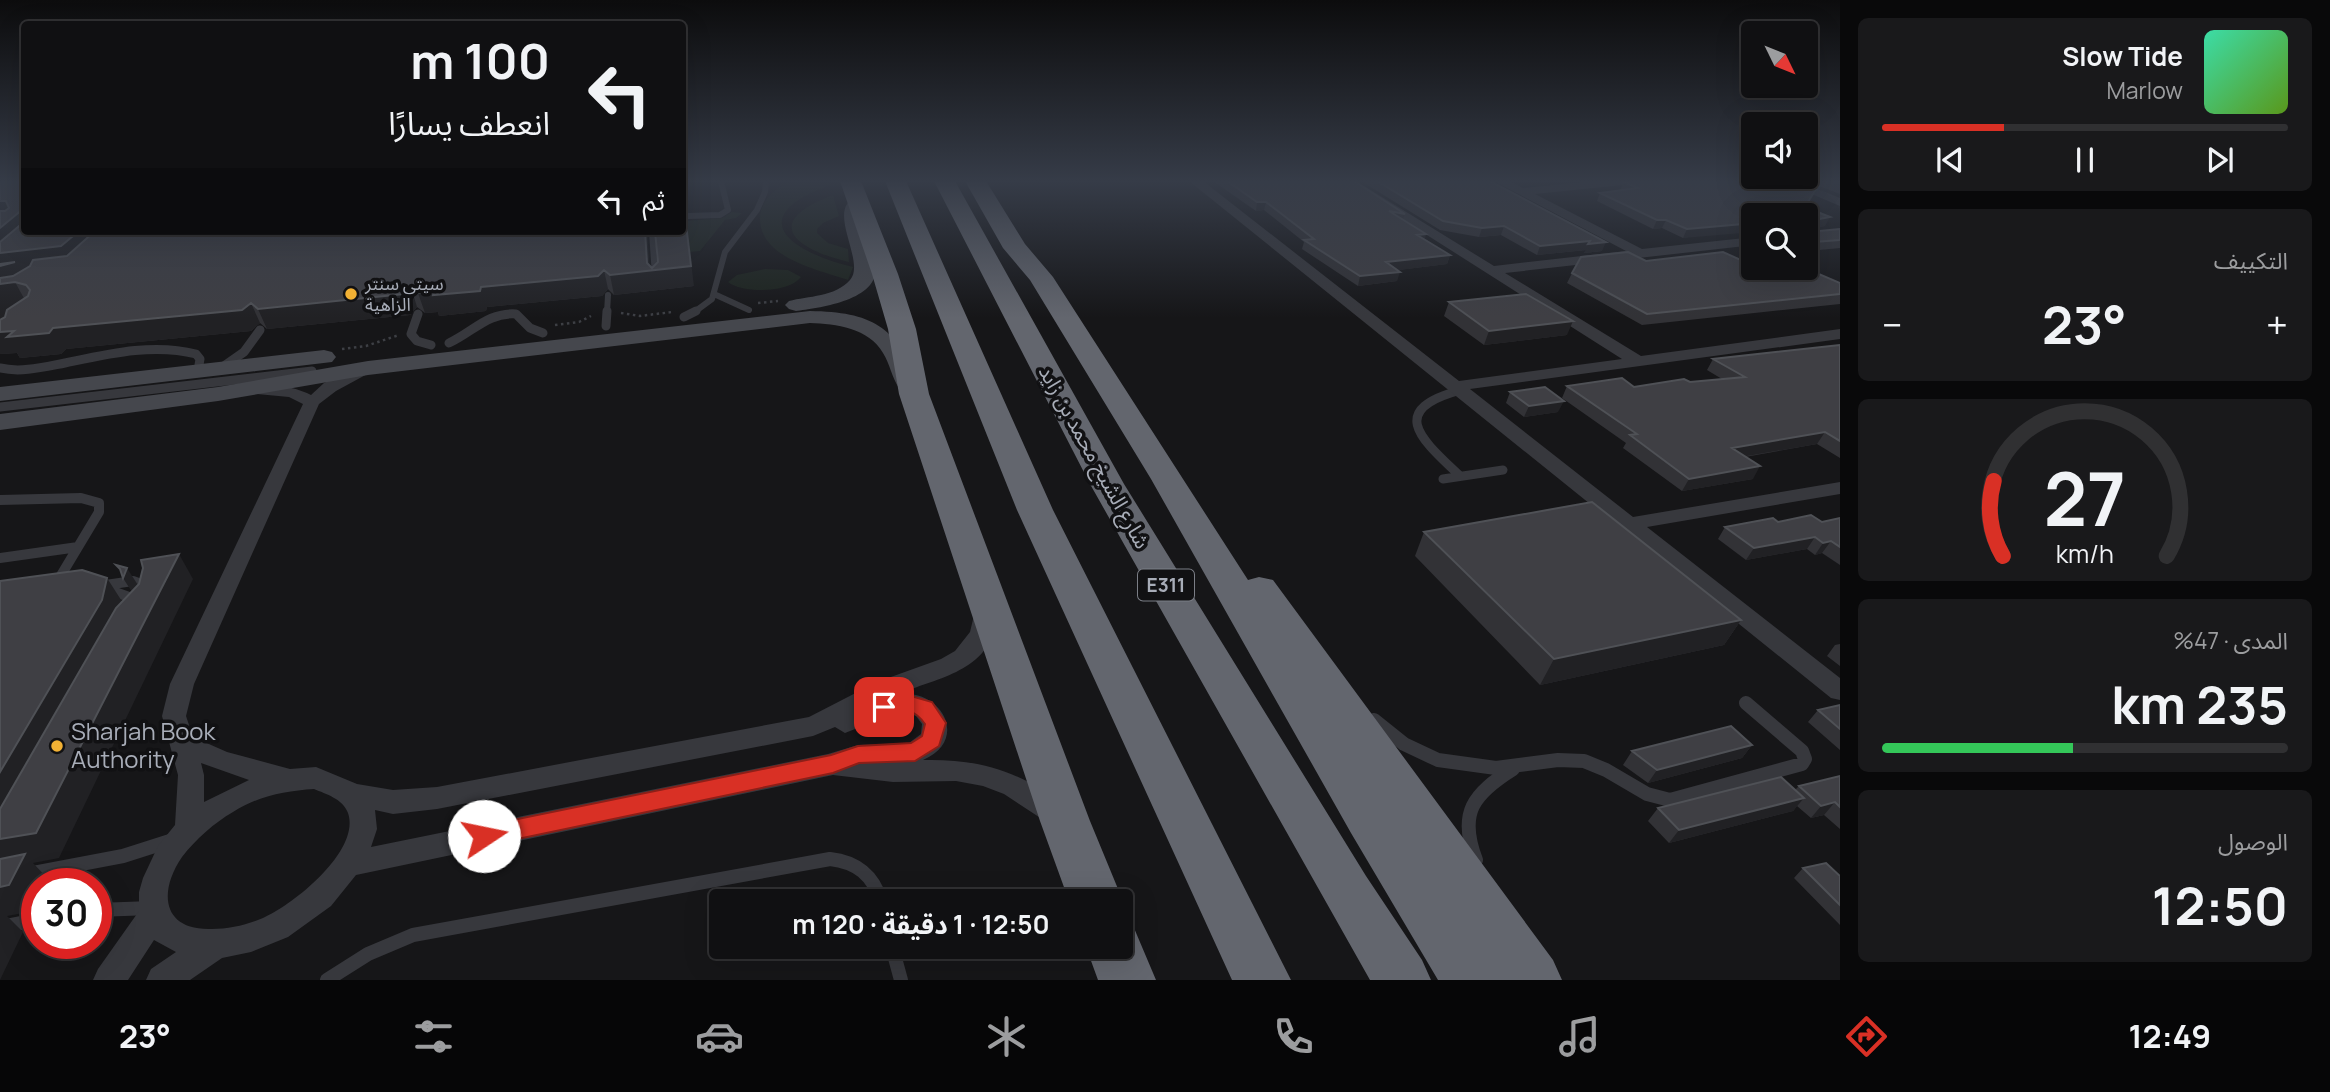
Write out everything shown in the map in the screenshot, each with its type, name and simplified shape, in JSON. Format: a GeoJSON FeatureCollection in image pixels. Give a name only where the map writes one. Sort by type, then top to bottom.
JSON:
{"type":"FeatureCollection","features":[{"type":"Feature","properties":{"kind":"highway"},"geometry":{"type":"LineString","coordinates":[[867,227],[902,329],[914,394],[1091,889]]}},
{"type":"Feature","properties":{"kind":"highway"},"geometry":{"type":"LineString","coordinates":[[914,227],[1035,510],[1262,980]]}},
{"type":"Feature","properties":{"kind":"highway","name":"شارع الشيخ محمد بن زايد"},"geometry":{"type":"LineString","coordinates":[[969,227],[1107,484],[1347,893],[1402,980]]}},
{"type":"Feature","properties":{"kind":"highway"},"geometry":{"type":"LineString","coordinates":[[1002,227],[1015,248],[1041,277],[1168,479],[1369,818],[1470,980]]}},
{"type":"Feature","properties":{"kind":"highway"},"geometry":{"type":"LineString","coordinates":[[1020,227],[1036,256],[1041,277]]}},
{"type":"Feature","properties":{"kind":"highway"},"geometry":{"type":"LineString","coordinates":[[1168,479],[1237,558],[1536,980]]}},
{"type":"Feature","properties":{"kind":"highway"},"geometry":{"type":"LineString","coordinates":[[1119,959],[1127,980]]}},
{"type":"Feature","properties":{"kind":"street"},"geometry":{"type":"LineString","coordinates":[[0,422],[242,390],[368,368],[771,320],[833,307],[865,276],[866,269],[854,227]]}},
{"type":"Feature","properties":{"kind":"street"},"geometry":{"type":"LineString","coordinates":[[1253,227],[1840,691]]}},
{"type":"Feature","properties":{"kind":"street"},"geometry":{"type":"LineString","coordinates":[[1422,227],[1637,360]]}},
{"type":"Feature","properties":{"kind":"street"},"geometry":{"type":"LineString","coordinates":[[1588,227],[1641,254]]}},
{"type":"Feature","properties":{"kind":"street"},"geometry":{"type":"LineString","coordinates":[[1492,270],[1741,244]]}},
{"type":"Feature","properties":{"kind":"street"},"geometry":{"type":"LineString","coordinates":[[0,394],[749,310],[833,307],[881,337],[891,347],[914,394]]}},
{"type":"Feature","properties":{"kind":"street"},"geometry":{"type":"LineString","coordinates":[[1459,388],[1637,360],[1840,334]]}},
{"type":"Feature","properties":{"kind":"street"},"geometry":{"type":"LineString","coordinates":[[186,833],[191,775],[174,716],[182,684],[312,402],[330,387],[368,368]]}},
{"type":"Feature","properties":{"kind":"street"},"geometry":{"type":"LineString","coordinates":[[242,390],[293,391],[312,402]]}},
{"type":"Feature","properties":{"kind":"street"},"geometry":{"type":"LineString","coordinates":[[1628,524],[1840,488]]}},
{"type":"Feature","properties":{"kind":"street"},"geometry":{"type":"LineString","coordinates":[[813,726],[887,688],[930,675],[962,658],[982,634],[983,590]]}},
{"type":"Feature","properties":{"kind":"street"},"geometry":{"type":"LineString","coordinates":[[349,864],[833,764],[858,754],[915,752],[932,740],[935,723],[925,708],[904,702],[893,703],[853,721],[813,726],[415,802],[393,802],[354,795]]}},
{"type":"Feature","properties":{"kind":"street"},"geometry":{"type":"LineString","coordinates":[[184,744],[220,761],[288,779]]}},
{"type":"Feature","properties":{"kind":"street"},"geometry":{"type":"LineString","coordinates":[[833,764],[893,771],[956,771],[985,775],[1013,786],[1065,821]]}},
{"type":"Feature","properties":{"kind":"street"},"geometry":{"type":"LineString","coordinates":[[109,980],[153,912],[154,885],[164,860],[186,833],[211,811],[237,796],[288,779],[316,778],[338,783],[354,795],[362,808],[363,825],[359,844],[349,864],[331,887],[306,909],[277,927],[246,939],[193,944],[176,938],[162,928],[153,912]]}},
{"type":"Feature","properties":{"kind":"street"},"geometry":{"type":"LineString","coordinates":[[162,980],[215,944]]}},
{"type":"Feature","properties":{"kind":"lane"},"geometry":{"type":"LineString","coordinates":[[684,317],[705,305],[714,294],[720,263],[732,240],[743,227]]}},
{"type":"Feature","properties":{"kind":"lane"},"geometry":{"type":"LineString","coordinates":[[652,235],[656,282]]}},
{"type":"Feature","properties":{"kind":"lane"},"geometry":{"type":"LineString","coordinates":[[714,294],[749,310]]}},
{"type":"Feature","properties":{"kind":"lane"},"geometry":{"type":"LineString","coordinates":[[606,326],[608,295]]}},
{"type":"Feature","properties":{"kind":"lane"},"geometry":{"type":"LineString","coordinates":[[418,314],[411,334],[418,341],[440,344]]}},
{"type":"Feature","properties":{"kind":"lane"},"geometry":{"type":"LineString","coordinates":[[0,368],[29,369],[128,352],[180,350],[199,356],[208,370],[244,352],[260,330]]}},
{"type":"Feature","properties":{"kind":"lane"},"geometry":{"type":"LineString","coordinates":[[0,407],[283,374],[368,368]]}},
{"type":"Feature","properties":{"kind":"lane"},"geometry":{"type":"LineString","coordinates":[[1459,388],[1435,394],[1425,400],[1419,406],[1417,414],[1418,424],[1430,447],[1460,476]]}},
{"type":"Feature","properties":{"kind":"lane"},"geometry":{"type":"LineString","coordinates":[[1443,479],[1503,470]]}},
{"type":"Feature","properties":{"kind":"lane"},"geometry":{"type":"LineString","coordinates":[[0,500],[81,498],[99,503],[99,512],[78,547],[56,593]]}},
{"type":"Feature","properties":{"kind":"lane"},"geometry":{"type":"LineString","coordinates":[[0,558],[78,547]]}},
{"type":"Feature","properties":{"kind":"lane"},"geometry":{"type":"LineString","coordinates":[[121,582],[148,586],[149,602],[131,620],[129,597],[92,587],[121,582]]}},
{"type":"Feature","properties":{"kind":"lane"},"geometry":{"type":"LineString","coordinates":[[1299,649],[1342,683]]}},
{"type":"Feature","properties":{"kind":"lane"},"geometry":{"type":"LineString","coordinates":[[1366,712],[1381,728],[1401,742],[1448,763],[1473,768],[1517,767],[1561,759],[1586,761],[1612,772],[1648,796],[1670,800],[1802,764],[1805,759],[1802,751],[1746,704]]}},
{"type":"Feature","properties":{"kind":"lane"},"geometry":{"type":"LineString","coordinates":[[1486,878],[1471,849],[1468,816],[1472,802],[1480,790],[1517,767]]}},
{"type":"Feature","properties":{"kind":"lane"},"geometry":{"type":"LineString","coordinates":[[13,876],[123,856],[186,833]]}},
{"type":"Feature","properties":{"kind":"lane"},"geometry":{"type":"LineString","coordinates":[[327,980],[368,954],[414,935],[830,859],[843,860],[866,871],[876,889]]}},
{"type":"Feature","properties":{"kind":"lane"},"geometry":{"type":"LineString","coordinates":[[112,911],[153,912]]}},
{"type":"Feature","properties":{"kind":"lane"},"geometry":{"type":"LineString","coordinates":[[0,927],[21,923]]}},
{"type":"Feature","properties":{"kind":"lane"},"geometry":{"type":"LineString","coordinates":[[1519,934],[1536,980]]}},
{"type":"Feature","properties":{"kind":"lane"},"geometry":{"type":"LineString","coordinates":[[895,959],[901,980]]}},
{"type":"Feature","properties":{"kind":"shaded area"},"geometry":{"type":"Polygon","coordinates":[[[687,227],[720,227],[700,251],[690,252],[687,227]]]}},
{"type":"Feature","properties":{"kind":"shaded area"},"geometry":{"type":"Polygon","coordinates":[[[761,227],[783,227],[785,233],[795,243],[831,261],[853,267],[848,280],[807,267],[780,253],[762,232],[761,227]]]}},
{"type":"Feature","properties":{"kind":"shaded area"},"geometry":{"type":"Polygon","coordinates":[[[792,227],[819,227],[817,233],[828,243],[848,249],[849,262],[813,250],[793,234],[792,227]]]}},
{"type":"Feature","properties":{"kind":"shaded area"},"geometry":{"type":"Polygon","coordinates":[[[765,269],[788,270],[801,277],[787,286],[766,290],[744,289],[728,282],[737,275],[765,269]]]}},
{"type":"Feature","properties":{"kind":"building"},"geometry":{"type":"Polygon","coordinates":[[[18,227],[21,227],[21,235],[74,235],[61,246],[0,253],[0,242],[18,227]]]}},
{"type":"Feature","properties":{"kind":"building","name":"سيتي سنتر الزاهية"},"geometry":{"type":"Polygon","coordinates":[[[686,227],[691,266],[610,275],[604,270],[598,276],[481,287],[480,291],[433,295],[434,292],[418,293],[411,287],[404,294],[258,309],[251,303],[242,310],[53,328],[49,333],[7,337],[14,331],[0,332],[0,320],[5,317],[7,310],[28,296],[30,290],[26,285],[15,282],[0,284],[0,278],[13,276],[30,266],[33,260],[67,256],[91,235],[645,235],[647,263],[652,268],[658,262],[655,235],[686,235],[686,227]]]}},
{"type":"Feature","properties":{"kind":"building"},"geometry":{"type":"Polygon","coordinates":[[[1298,227],[1414,227],[1426,234],[1417,235],[1450,255],[1386,262],[1400,272],[1360,276],[1304,240],[1314,239],[1298,227]]]}},
{"type":"Feature","properties":{"kind":"building"},"geometry":{"type":"Polygon","coordinates":[[[1505,227],[1577,227],[1606,242],[1588,244],[1590,241],[1540,246],[1505,227]]]}},
{"type":"Feature","properties":{"kind":"building"},"geometry":{"type":"Polygon","coordinates":[[[1682,227],[1712,227],[1687,229],[1682,227]]]}},
{"type":"Feature","properties":{"kind":"building"},"geometry":{"type":"Polygon","coordinates":[[[1840,229],[1840,240],[1818,242],[1818,231],[1840,229]]]}},
{"type":"Feature","properties":{"kind":"building"},"geometry":{"type":"Polygon","coordinates":[[[1628,252],[1646,261],[1723,252],[1741,260],[1741,280],[1818,280],[1818,274],[1840,283],[1840,294],[1647,314],[1572,273],[1581,257],[1628,252]]]}},
{"type":"Feature","properties":{"kind":"building"},"geometry":{"type":"Polygon","coordinates":[[[1526,294],[1573,321],[1489,331],[1449,302],[1526,294]]]}},
{"type":"Feature","properties":{"kind":"building"},"geometry":{"type":"Polygon","coordinates":[[[1840,345],[1840,441],[1825,432],[1732,448],[1760,466],[1689,479],[1630,435],[1637,434],[1567,386],[1622,378],[1634,387],[1684,379],[1690,382],[1745,377],[1713,359],[1840,345]]]}},
{"type":"Feature","properties":{"kind":"building"},"geometry":{"type":"Polygon","coordinates":[[[1545,387],[1564,401],[1529,406],[1510,392],[1545,387]]]}},
{"type":"Feature","properties":{"kind":"building"},"geometry":{"type":"Polygon","coordinates":[[[1592,502],[1741,620],[1554,659],[1424,532],[1592,502]]]}},
{"type":"Feature","properties":{"kind":"building"},"geometry":{"type":"Polygon","coordinates":[[[1811,515],[1822,522],[1840,518],[1840,547],[1831,541],[1823,543],[1815,537],[1754,548],[1725,527],[1773,518],[1778,522],[1811,515]]]}},
{"type":"Feature","properties":{"kind":"building"},"geometry":{"type":"Polygon","coordinates":[[[179,554],[36,833],[0,839],[0,809],[116,608],[139,584],[143,568],[141,560],[179,554]]]}},
{"type":"Feature","properties":{"kind":"building"},"geometry":{"type":"Polygon","coordinates":[[[116,565],[127,568],[123,578],[120,569],[116,565]]]}},
{"type":"Feature","properties":{"kind":"building"},"geometry":{"type":"Polygon","coordinates":[[[82,570],[107,578],[102,600],[0,772],[0,581],[82,570]]]}},
{"type":"Feature","properties":{"kind":"building"},"geometry":{"type":"Polygon","coordinates":[[[1840,705],[1840,729],[1818,710],[1840,705]]]}},
{"type":"Feature","properties":{"kind":"building"},"geometry":{"type":"Polygon","coordinates":[[[1731,726],[1752,745],[1657,770],[1632,751],[1731,726]]]}},
{"type":"Feature","properties":{"kind":"building"},"geometry":{"type":"Polygon","coordinates":[[[1840,776],[1840,807],[1835,802],[1821,806],[1799,786],[1840,776]]]}},
{"type":"Feature","properties":{"kind":"building"},"geometry":{"type":"Polygon","coordinates":[[[1781,777],[1804,798],[1679,830],[1658,808],[1781,777]]]}},
{"type":"Feature","properties":{"kind":"building"},"geometry":{"type":"Polygon","coordinates":[[[25,854],[9,885],[0,887],[0,859],[25,854]]]}},
{"type":"Feature","properties":{"kind":"building"},"geometry":{"type":"Polygon","coordinates":[[[1826,863],[1840,876],[1840,905],[1803,868],[1826,863]]]}},
{"type":"Feature","properties":{"kind":"place","name":"سيتي سنتر الزاهية"},"geometry":{"type":"Point","coordinates":[351,294]}},
{"type":"Feature","properties":{"kind":"place","name":"Sharjah Book Authority"},"geometry":{"type":"Point","coordinates":[57,746]}},
{"type":"Feature","properties":{"kind":"route"},"geometry":{"type":"LineString","coordinates":[[484,836],[833,764],[858,754],[915,752],[932,740],[935,723],[925,708],[904,702],[884,707]]}}]}
